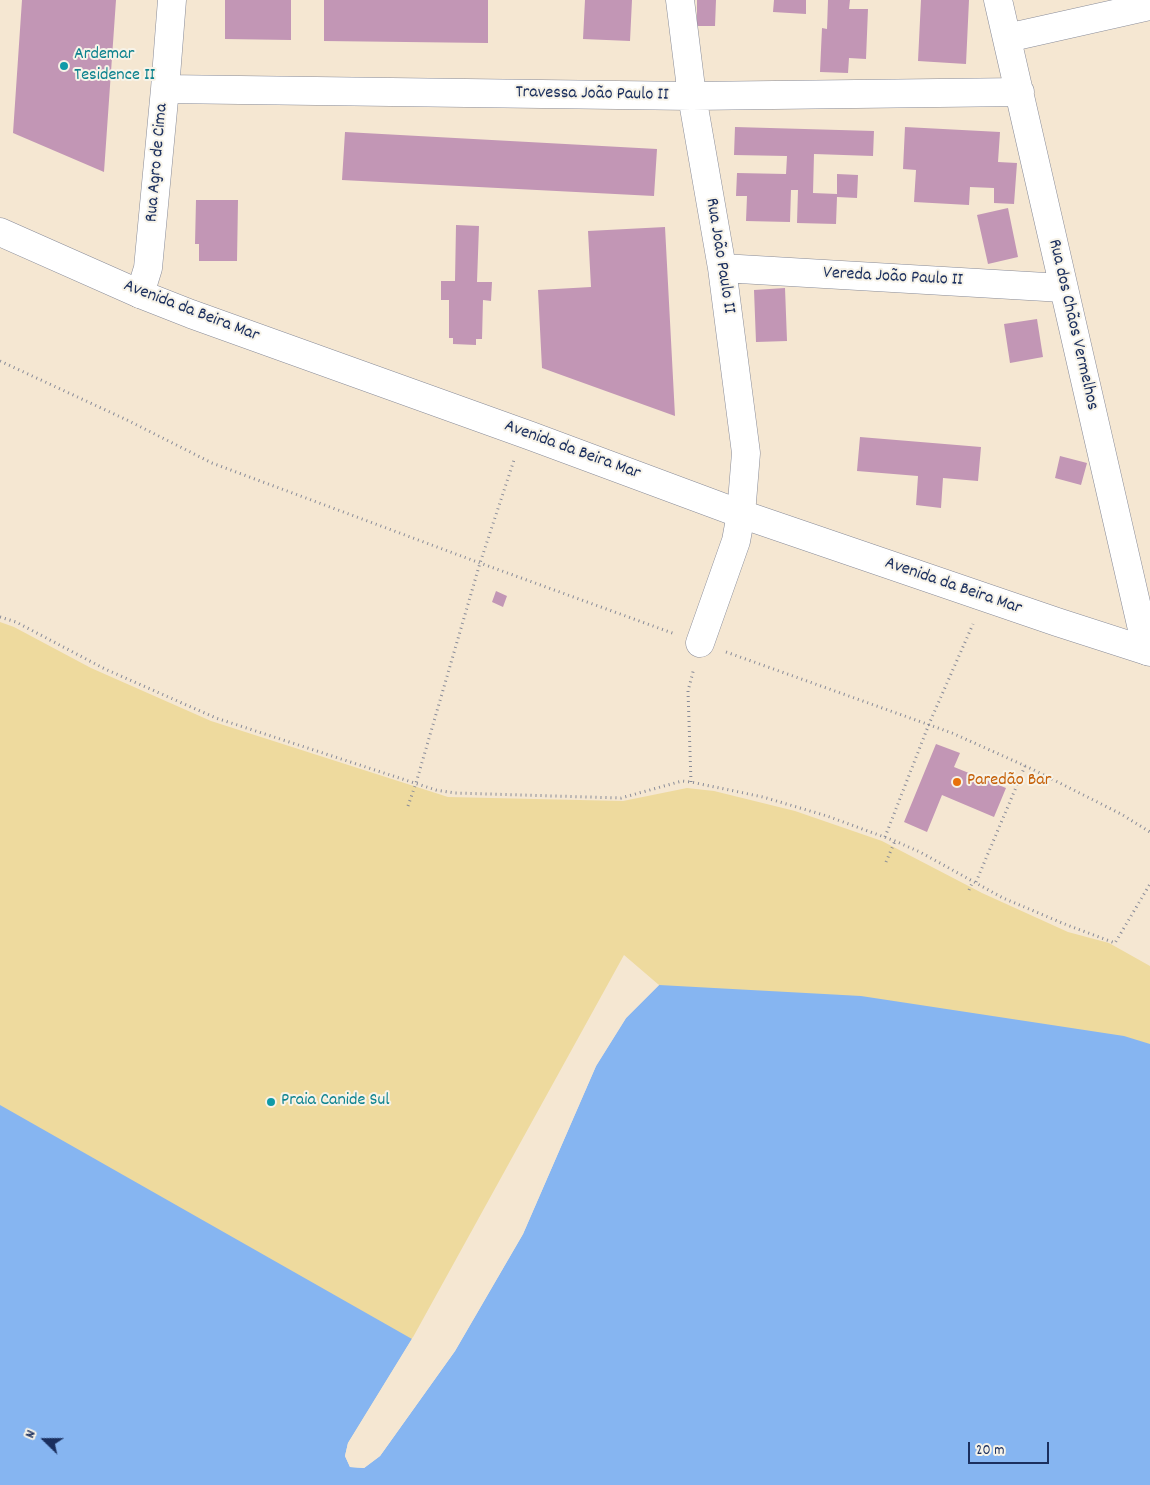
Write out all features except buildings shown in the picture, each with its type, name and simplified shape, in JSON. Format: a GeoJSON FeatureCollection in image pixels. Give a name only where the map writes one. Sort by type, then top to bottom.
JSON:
{"type":"FeatureCollection","features":[{"type":"Feature","properties":{"kind":"street","name":"Rua Agro de Cima"},"geometry":{"type":"LineString","coordinates":[[140,294],[148,268],[172,0]]}},
{"type":"Feature","properties":{"kind":"street","name":"Rua João Paulo II"},"geometry":{"type":"LineString","coordinates":[[680,0],[692,96],[722,268],[746,453],[741,514],[736,541],[700,643]]}},
{"type":"Feature","properties":{"kind":"street","name":"Rua dos Chãos Vermelhos"},"geometry":{"type":"LineString","coordinates":[[998,0],[1148,651]]}},
{"type":"Feature","properties":{"kind":"street"},"geometry":{"type":"LineString","coordinates":[[1007,38],[1150,6]]}},
{"type":"Feature","properties":{"kind":"street","name":"Travessa João Paulo II"},"geometry":{"type":"LineString","coordinates":[[165,89],[692,96],[1020,92]]}},
{"type":"Feature","properties":{"kind":"street","name":"Avenida da Beira Mar"},"geometry":{"type":"LineString","coordinates":[[0,232],[140,294],[741,514],[1057,622],[1148,651]]}},
{"type":"Feature","properties":{"kind":"street","name":"Vereda João Paulo II"},"geometry":{"type":"LineString","coordinates":[[722,268],[1063,288]]}},
{"type":"Feature","properties":{"kind":"path"},"geometry":{"type":"LineString","coordinates":[[0,361],[127,420],[212,463],[480,563]]}},
{"type":"Feature","properties":{"kind":"path"},"geometry":{"type":"LineString","coordinates":[[408,806],[480,563],[514,460]]}},
{"type":"Feature","properties":{"kind":"path"},"geometry":{"type":"LineString","coordinates":[[0,617],[16,622],[105,669],[216,718],[436,790],[455,793],[621,798],[682,781],[763,797],[827,816],[895,841],[920,852],[1003,898],[1115,943],[1150,884]]}},
{"type":"Feature","properties":{"kind":"path"},"geometry":{"type":"LineString","coordinates":[[885,837],[928,724],[973,624]]}},
{"type":"Feature","properties":{"kind":"path"},"geometry":{"type":"LineString","coordinates":[[691,782],[688,691],[700,643]]}},
{"type":"Feature","properties":{"kind":"path"},"geometry":{"type":"LineString","coordinates":[[928,724],[1025,766],[1121,814],[1150,832]]}},
{"type":"Feature","properties":{"kind":"path"},"geometry":{"type":"LineString","coordinates":[[969,890],[1025,766]]}},
{"type":"Feature","properties":{"kind":"path"},"geometry":{"type":"LineString","coordinates":[[886,862],[895,841]]}},
{"type":"Feature","properties":{"kind":"sand","name":"Praia Canide Sul"},"geometry":{"type":"Polygon","coordinates":[[[0,622],[14,627],[91,668],[211,721],[448,797],[623,801],[687,788],[714,791],[795,811],[882,841],[982,893],[1068,932],[1109,943],[1150,966],[1150,1190],[697,1036],[659,985],[624,955],[412,1339],[348,1443],[0,1250],[0,622]]]}},
{"type":"Feature","properties":{"kind":"water"},"geometry":{"type":"Polygon","coordinates":[[[659,985],[861,996],[1124,1036],[1150,1044],[1150,1485],[0,1485],[0,1105],[412,1339],[348,1443],[345,1456],[350,1467],[364,1468],[380,1456],[455,1351],[523,1234],[596,1066],[626,1018],[659,985]]]}},
{"type":"Feature","properties":{"kind":"pier"},"geometry":{"type":"Polygon","coordinates":[[[657,984],[659,985],[626,1018],[596,1066],[523,1234],[455,1351],[380,1456],[364,1468],[350,1467],[345,1456],[348,1443],[413,1337],[414,1341],[351,1444],[348,1456],[352,1465],[363,1465],[378,1454],[453,1349],[520,1233],[594,1065],[624,1017],[657,984]]]}},
{"type":"Feature","properties":{"kind":"place","name":"Ardemar Tesidence II"},"geometry":{"type":"Point","coordinates":[64,66]}},
{"type":"Feature","properties":{"kind":"place","name":"Paredão Bar"},"geometry":{"type":"Point","coordinates":[957,782]}},
{"type":"Feature","properties":{"kind":"place","name":"Praia Canide Sul"},"geometry":{"type":"Point","coordinates":[271,1102]}}]}
